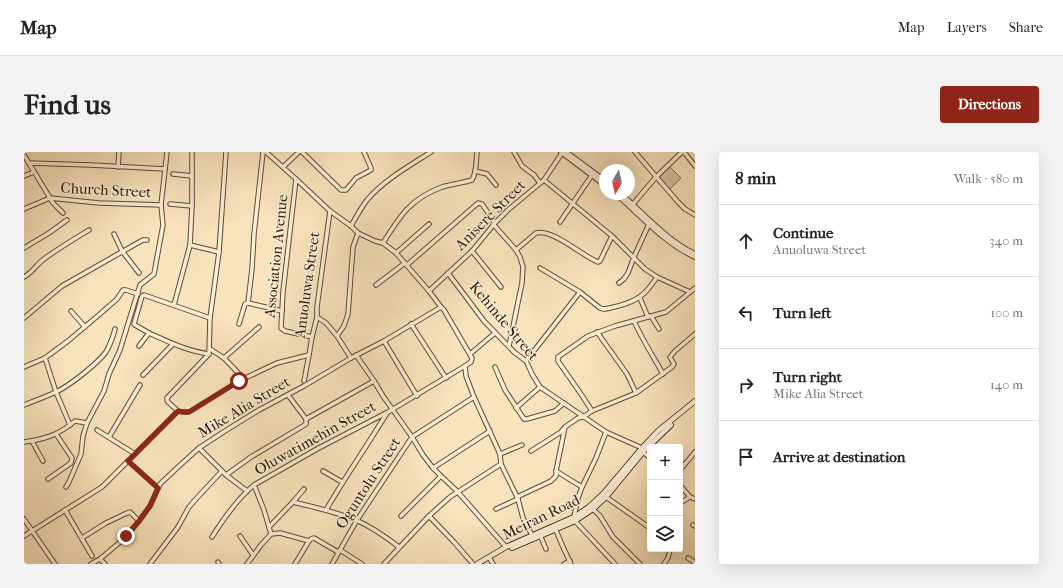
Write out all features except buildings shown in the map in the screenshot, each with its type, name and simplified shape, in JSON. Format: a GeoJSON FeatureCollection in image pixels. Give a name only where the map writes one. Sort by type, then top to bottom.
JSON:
{"type":"FeatureCollection","features":[{"type":"Feature","properties":{"kind":"main road","name":"Meiran Road"},"geometry":{"type":"LineString","coordinates":[[574,518],[596,502],[658,431],[695,401]]}},
{"type":"Feature","properties":{"kind":"main road","name":"Meiran Road"},"geometry":{"type":"LineString","coordinates":[[482,564],[492,562],[507,550],[593,509],[606,496],[642,450],[695,405]]}},
{"type":"Feature","properties":{"kind":"main road","name":"Meiran Road"},"geometry":{"type":"LineString","coordinates":[[477,564],[506,547],[532,535],[555,527]]}},
{"type":"Feature","properties":{"kind":"street"},"geometry":{"type":"LineString","coordinates":[[118,152],[118,167]]}},
{"type":"Feature","properties":{"kind":"street"},"geometry":{"type":"LineString","coordinates":[[66,486],[82,454],[83,436],[87,423],[104,391],[109,374],[120,350],[140,285],[154,274],[163,225],[160,205],[167,152]]}},
{"type":"Feature","properties":{"kind":"street"},"geometry":{"type":"LineString","coordinates":[[174,305],[190,245],[192,152]]}},
{"type":"Feature","properties":{"kind":"street"},"geometry":{"type":"LineString","coordinates":[[264,152],[283,167],[330,211],[358,233],[383,243],[396,253],[444,310],[470,354],[472,360],[465,366],[466,376],[474,398],[500,454],[501,464],[518,498],[523,518],[532,535]]}},
{"type":"Feature","properties":{"kind":"street"},"geometry":{"type":"LineString","coordinates":[[238,324],[245,304],[248,303],[254,234],[264,152]]}},
{"type":"Feature","properties":{"kind":"street"},"geometry":{"type":"LineString","coordinates":[[283,167],[299,152]]}},
{"type":"Feature","properties":{"kind":"street"},"geometry":{"type":"LineString","coordinates":[[302,152],[341,190],[346,190],[356,178],[369,171],[371,168],[364,152]]}},
{"type":"Feature","properties":{"kind":"street"},"geometry":{"type":"LineString","coordinates":[[351,226],[363,206],[374,192],[392,177],[431,152]]}},
{"type":"Feature","properties":{"kind":"street"},"geometry":{"type":"LineString","coordinates":[[383,243],[402,213],[425,194],[442,187],[472,180],[474,178],[477,152]]}},
{"type":"Feature","properties":{"kind":"street"},"geometry":{"type":"LineString","coordinates":[[514,152],[522,166],[534,175],[540,183]]}},
{"type":"Feature","properties":{"kind":"street"},"geometry":{"type":"LineString","coordinates":[[562,152],[599,179]]}},
{"type":"Feature","properties":{"kind":"street","name":"Anisere Street"},"geometry":{"type":"LineString","coordinates":[[429,291],[472,251],[494,224],[508,210],[544,180],[562,152]]}},
{"type":"Feature","properties":{"kind":"street"},"geometry":{"type":"LineString","coordinates":[[566,152],[599,178]]}},
{"type":"Feature","properties":{"kind":"street"},"geometry":{"type":"LineString","coordinates":[[635,152],[682,207],[695,215]]}},
{"type":"Feature","properties":{"kind":"street"},"geometry":{"type":"LineString","coordinates":[[633,204],[656,177],[683,152],[695,166]]}},
{"type":"Feature","properties":{"kind":"street"},"geometry":{"type":"LineString","coordinates":[[24,536],[102,487],[136,454],[178,411],[168,402],[167,398],[209,354],[210,318],[219,252],[225,153]]}},
{"type":"Feature","properties":{"kind":"street"},"geometry":{"type":"LineString","coordinates":[[24,155],[55,206],[63,212]]}},
{"type":"Feature","properties":{"kind":"street"},"geometry":{"type":"LineString","coordinates":[[29,163],[91,164],[164,169]]}},
{"type":"Feature","properties":{"kind":"street"},"geometry":{"type":"LineString","coordinates":[[475,171],[487,174],[496,185]]}},
{"type":"Feature","properties":{"kind":"street"},"geometry":{"type":"LineString","coordinates":[[24,176],[34,172]]}},
{"type":"Feature","properties":{"kind":"street"},"geometry":{"type":"LineString","coordinates":[[174,174],[192,176]]}},
{"type":"Feature","properties":{"kind":"street"},"geometry":{"type":"LineString","coordinates":[[560,222],[592,175]]}},
{"type":"Feature","properties":{"kind":"street","name":"Association Avenue"},"geometry":{"type":"LineString","coordinates":[[296,179],[284,285],[281,328],[284,331],[312,337]]}},
{"type":"Feature","properties":{"kind":"street"},"geometry":{"type":"LineString","coordinates":[[544,180],[612,236],[645,270],[690,292]]}},
{"type":"Feature","properties":{"kind":"street"},"geometry":{"type":"LineString","coordinates":[[24,209],[50,198]]}},
{"type":"Feature","properties":{"kind":"street","name":"Church Street"},"geometry":{"type":"LineString","coordinates":[[50,198],[99,203],[160,205]]}},
{"type":"Feature","properties":{"kind":"street"},"geometry":{"type":"LineString","coordinates":[[623,200],[664,238],[695,257]]}},
{"type":"Feature","properties":{"kind":"street"},"geometry":{"type":"LineString","coordinates":[[628,200],[666,235],[695,254]]}},
{"type":"Feature","properties":{"kind":"street"},"geometry":{"type":"LineString","coordinates":[[376,285],[406,264],[478,203],[482,204],[494,224],[516,250],[522,262],[522,283],[509,346]]}},
{"type":"Feature","properties":{"kind":"street"},"geometry":{"type":"LineString","coordinates":[[170,204],[192,206]]}},
{"type":"Feature","properties":{"kind":"street","name":"Anuoluwa Street"},"geometry":{"type":"LineString","coordinates":[[178,411],[189,412],[239,381],[244,380],[277,363],[309,355],[317,317],[317,307],[330,211]]}},
{"type":"Feature","properties":{"kind":"street"},"geometry":{"type":"LineString","coordinates":[[24,248],[67,220]]}},
{"type":"Feature","properties":{"kind":"street"},"geometry":{"type":"LineString","coordinates":[[396,253],[430,224]]}},
{"type":"Feature","properties":{"kind":"street"},"geometry":{"type":"LineString","coordinates":[[619,283],[628,273],[649,224]]}},
{"type":"Feature","properties":{"kind":"street"},"geometry":{"type":"LineString","coordinates":[[24,278],[43,260],[89,230]]}},
{"type":"Feature","properties":{"kind":"street"},"geometry":{"type":"LineString","coordinates":[[516,250],[539,232],[559,239],[598,262],[600,261],[612,236]]}},
{"type":"Feature","properties":{"kind":"street"},"geometry":{"type":"LineString","coordinates":[[337,336],[344,326],[348,314],[352,247],[358,233]]}},
{"type":"Feature","properties":{"kind":"street"},"geometry":{"type":"LineString","coordinates":[[114,234],[122,252],[139,273]]}},
{"type":"Feature","properties":{"kind":"street"},"geometry":{"type":"LineString","coordinates":[[24,318],[62,286],[143,240],[147,240]]}},
{"type":"Feature","properties":{"kind":"street"},"geometry":{"type":"LineString","coordinates":[[190,245],[219,252]]}},
{"type":"Feature","properties":{"kind":"street"},"geometry":{"type":"LineString","coordinates":[[472,251],[501,287]]}},
{"type":"Feature","properties":{"kind":"street"},"geometry":{"type":"LineString","coordinates":[[540,268],[580,292],[603,309],[622,305],[640,298],[648,291],[657,277]]}},
{"type":"Feature","properties":{"kind":"street","name":"Kehinde Street"},"geometry":{"type":"LineString","coordinates":[[448,273],[484,321],[526,362],[540,387],[606,432],[642,450],[647,455]]}},
{"type":"Feature","properties":{"kind":"street"},"geometry":{"type":"LineString","coordinates":[[592,411],[558,361],[558,357],[585,337],[597,332],[666,312],[695,288]]}},
{"type":"Feature","properties":{"kind":"street"},"geometry":{"type":"LineString","coordinates":[[24,367],[45,358],[68,341],[117,299],[123,290],[138,294]]}},
{"type":"Feature","properties":{"kind":"street"},"geometry":{"type":"LineString","coordinates":[[526,362],[580,292]]}},
{"type":"Feature","properties":{"kind":"street"},"geometry":{"type":"LineString","coordinates":[[209,354],[197,352],[173,344],[134,324],[142,296],[144,295],[210,318]]}},
{"type":"Feature","properties":{"kind":"street"},"geometry":{"type":"LineString","coordinates":[[640,298],[659,329]]}},
{"type":"Feature","properties":{"kind":"street"},"geometry":{"type":"LineString","coordinates":[[248,303],[282,311]]}},
{"type":"Feature","properties":{"kind":"street","name":"Mike Alia Street"},"geometry":{"type":"LineString","coordinates":[[91,564],[100,559],[126,536],[150,506],[158,488],[199,448],[232,426],[441,307]]}},
{"type":"Feature","properties":{"kind":"street"},"geometry":{"type":"LineString","coordinates":[[71,311],[85,327]]}},
{"type":"Feature","properties":{"kind":"street"},"geometry":{"type":"LineString","coordinates":[[317,317],[326,323],[337,336],[351,358]]}},
{"type":"Feature","properties":{"kind":"street"},"geometry":{"type":"LineString","coordinates":[[634,321],[643,340],[663,374]]}},
{"type":"Feature","properties":{"kind":"street"},"geometry":{"type":"LineString","coordinates":[[411,324],[446,378]]}},
{"type":"Feature","properties":{"kind":"street"},"geometry":{"type":"LineString","coordinates":[[224,358],[259,327]]}},
{"type":"Feature","properties":{"kind":"street"},"geometry":{"type":"LineString","coordinates":[[24,405],[56,392],[74,381],[106,352],[115,330]]}},
{"type":"Feature","properties":{"kind":"street"},"geometry":{"type":"LineString","coordinates":[[597,332],[628,374],[636,393]]}},
{"type":"Feature","properties":{"kind":"street"},"geometry":{"type":"LineString","coordinates":[[139,346],[149,333]]}},
{"type":"Feature","properties":{"kind":"street"},"geometry":{"type":"LineString","coordinates":[[470,354],[495,333]]}},
{"type":"Feature","properties":{"kind":"street"},"geometry":{"type":"LineString","coordinates":[[531,451],[561,432],[565,427],[578,418],[636,393],[663,374],[674,364],[670,357],[678,348],[695,334]]}},
{"type":"Feature","properties":{"kind":"street"},"geometry":{"type":"LineString","coordinates":[[384,340],[417,396]]}},
{"type":"Feature","properties":{"kind":"street"},"geometry":{"type":"LineString","coordinates":[[143,375],[173,344]]}},
{"type":"Feature","properties":{"kind":"street"},"geometry":{"type":"LineString","coordinates":[[210,349],[224,358],[244,380]]}},
{"type":"Feature","properties":{"kind":"street"},"geometry":{"type":"LineString","coordinates":[[304,381],[309,355]]}},
{"type":"Feature","properties":{"kind":"street"},"geometry":{"type":"LineString","coordinates":[[356,355],[433,468],[457,491],[506,547]]}},
{"type":"Feature","properties":{"kind":"street"},"geometry":{"type":"LineString","coordinates":[[45,358],[56,392],[70,425]]}},
{"type":"Feature","properties":{"kind":"street","name":"Oluwatimehin Street"},"geometry":{"type":"LineString","coordinates":[[212,537],[224,519],[247,491],[254,485],[317,449],[417,396],[465,366]]}},
{"type":"Feature","properties":{"kind":"street"},"geometry":{"type":"LineString","coordinates":[[495,367],[503,387],[524,419],[555,411],[564,403]]}},
{"type":"Feature","properties":{"kind":"street"},"geometry":{"type":"LineString","coordinates":[[306,419],[374,381]]}},
{"type":"Feature","properties":{"kind":"street"},"geometry":{"type":"LineString","coordinates":[[109,437],[140,385]]}},
{"type":"Feature","properties":{"kind":"street"},"geometry":{"type":"LineString","coordinates":[[516,408],[540,387]]}},
{"type":"Feature","properties":{"kind":"street"},"geometry":{"type":"LineString","coordinates":[[226,475],[246,460],[306,424],[306,419],[288,395]]}},
{"type":"Feature","properties":{"kind":"street","name":"Oguntolu Street"},"geometry":{"type":"LineString","coordinates":[[332,564],[357,520],[412,437],[474,398]]}},
{"type":"Feature","properties":{"kind":"street"},"geometry":{"type":"LineString","coordinates":[[326,510],[342,482],[388,412]]}},
{"type":"Feature","properties":{"kind":"street"},"geometry":{"type":"LineString","coordinates":[[24,442],[56,434],[75,421],[87,423]]}},
{"type":"Feature","properties":{"kind":"street"},"geometry":{"type":"LineString","coordinates":[[496,509],[556,476],[565,427]]}},
{"type":"Feature","properties":{"kind":"street"},"geometry":{"type":"LineString","coordinates":[[97,430],[136,454]]}},
{"type":"Feature","properties":{"kind":"street"},"geometry":{"type":"LineString","coordinates":[[433,468],[490,431]]}},
{"type":"Feature","properties":{"kind":"street"},"geometry":{"type":"LineString","coordinates":[[606,432],[596,458],[582,487],[574,518],[615,564]]}},
{"type":"Feature","properties":{"kind":"street"},"geometry":{"type":"LineString","coordinates":[[48,479],[72,461],[72,458],[56,434]]}},
{"type":"Feature","properties":{"kind":"street"},"geometry":{"type":"LineString","coordinates":[[32,441],[43,461]]}},
{"type":"Feature","properties":{"kind":"street"},"geometry":{"type":"LineString","coordinates":[[500,454],[522,445]]}},
{"type":"Feature","properties":{"kind":"street"},"geometry":{"type":"LineString","coordinates":[[199,448],[226,475],[247,491]]}},
{"type":"Feature","properties":{"kind":"street"},"geometry":{"type":"LineString","coordinates":[[683,466],[695,452]]}},
{"type":"Feature","properties":{"kind":"street"},"geometry":{"type":"LineString","coordinates":[[128,461],[158,488]]}},
{"type":"Feature","properties":{"kind":"street"},"geometry":{"type":"LineString","coordinates":[[384,564],[429,516],[457,491],[501,464]]}},
{"type":"Feature","properties":{"kind":"street"},"geometry":{"type":"LineString","coordinates":[[150,564],[178,527],[189,507],[222,471]]}},
{"type":"Feature","properties":{"kind":"street"},"geometry":{"type":"LineString","coordinates":[[556,471],[582,487]]}},
{"type":"Feature","properties":{"kind":"street"},"geometry":{"type":"LineString","coordinates":[[323,472],[342,482]]}},
{"type":"Feature","properties":{"kind":"street"},"geometry":{"type":"LineString","coordinates":[[401,516],[441,476]]}},
{"type":"Feature","properties":{"kind":"street"},"geometry":{"type":"LineString","coordinates":[[254,485],[264,510],[271,534]]}},
{"type":"Feature","properties":{"kind":"street"},"geometry":{"type":"LineString","coordinates":[[269,527],[304,488]]}},
{"type":"Feature","properties":{"kind":"street"},"geometry":{"type":"LineString","coordinates":[[683,488],[695,499]]}},
{"type":"Feature","properties":{"kind":"street"},"geometry":{"type":"LineString","coordinates":[[606,496],[647,526]]}},
{"type":"Feature","properties":{"kind":"street"},"geometry":{"type":"LineString","coordinates":[[683,501],[690,496]]}},
{"type":"Feature","properties":{"kind":"street"},"geometry":{"type":"LineString","coordinates":[[293,502],[326,510],[357,520],[387,537],[399,547]]}},
{"type":"Feature","properties":{"kind":"street"},"geometry":{"type":"LineString","coordinates":[[593,509],[600,516],[613,537],[640,564]]}},
{"type":"Feature","properties":{"kind":"street"},"geometry":{"type":"LineString","coordinates":[[65,510],[92,556]]}},
{"type":"Feature","properties":{"kind":"street"},"geometry":{"type":"LineString","coordinates":[[82,538],[130,512],[139,521]]}},
{"type":"Feature","properties":{"kind":"street"},"geometry":{"type":"LineString","coordinates":[[429,516],[474,564]]}},
{"type":"Feature","properties":{"kind":"street"},"geometry":{"type":"LineString","coordinates":[[24,519],[55,564]]}},
{"type":"Feature","properties":{"kind":"street"},"geometry":{"type":"LineString","coordinates":[[555,527],[570,562],[564,564]]}},
{"type":"Feature","properties":{"kind":"street"},"geometry":{"type":"LineString","coordinates":[[247,564],[260,545],[271,534],[278,533],[309,541]]}},
{"type":"Feature","properties":{"kind":"street"},"geometry":{"type":"LineString","coordinates":[[540,535],[546,549]]}},
{"type":"Feature","properties":{"kind":"street"},"geometry":{"type":"LineString","coordinates":[[240,536],[253,555]]}},
{"type":"Feature","properties":{"kind":"street"},"geometry":{"type":"LineString","coordinates":[[295,564],[309,541],[314,538],[362,564]]}},
{"type":"Feature","properties":{"kind":"street"},"geometry":{"type":"LineString","coordinates":[[664,564],[670,552]]}},
{"type":"Feature","properties":{"kind":"street"},"geometry":{"type":"LineString","coordinates":[[688,558],[695,563]]}},
{"type":"Feature","properties":{"kind":"street"},"geometry":{"type":"LineString","coordinates":[[100,559],[105,564]]}},
{"type":"Feature","properties":{"kind":"shaded area"},"geometry":{"type":"Polygon","coordinates":[[[669,166],[681,178],[670,189],[658,177],[669,166]]]}},
{"type":"Feature","properties":{"kind":"route"},"geometry":{"type":"LineString","coordinates":[[126,536],[150,506],[158,488],[128,461],[178,411],[189,412],[239,381]]}}]}
